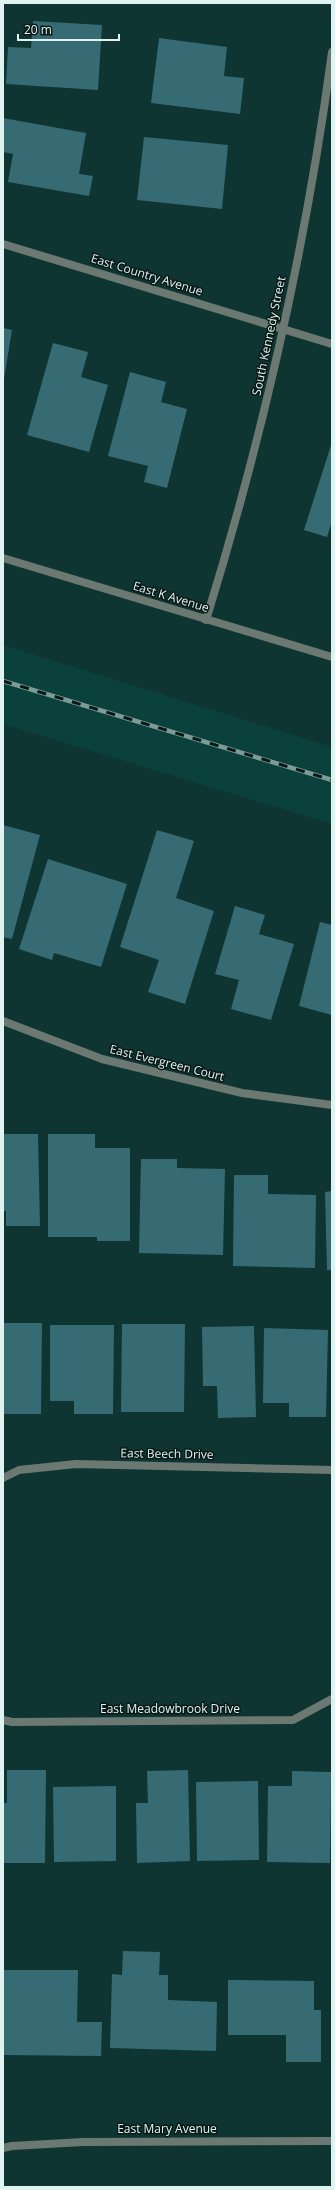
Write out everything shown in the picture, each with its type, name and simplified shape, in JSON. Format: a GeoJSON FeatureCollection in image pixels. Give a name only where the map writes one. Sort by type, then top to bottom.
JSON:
{"type":"FeatureCollection","features":[{"type":"Feature","properties":{"kind":"street","name":"South Kennedy Street"},"geometry":{"type":"LineString","coordinates":[[206,620],[249,474],[301,248],[332,52]]}},
{"type":"Feature","properties":{"kind":"street","name":"East Country Avenue"},"geometry":{"type":"LineString","coordinates":[[3,244],[332,344]]}},
{"type":"Feature","properties":{"kind":"street","name":"East K Avenue"},"geometry":{"type":"LineString","coordinates":[[3,558],[332,658]]}},
{"type":"Feature","properties":{"kind":"street","name":"East Evergreen Court"},"geometry":{"type":"LineString","coordinates":[[3,1021],[102,1059],[242,1093],[332,1105]]}},
{"type":"Feature","properties":{"kind":"street","name":"East Beech Drive"},"geometry":{"type":"LineString","coordinates":[[3,1478],[19,1470],[76,1464],[332,1470]]}},
{"type":"Feature","properties":{"kind":"street","name":"East Meadowbrook Drive"},"geometry":{"type":"LineString","coordinates":[[3,1720],[12,1722],[293,1720],[332,1699]]}},
{"type":"Feature","properties":{"kind":"street","name":"East Mary Avenue"},"geometry":{"type":"LineString","coordinates":[[3,2148],[12,2146],[83,2142],[332,2141]]}},
{"type":"Feature","properties":{"kind":"shaded area"},"geometry":{"type":"Polygon","coordinates":[[[3,645],[332,747],[332,824],[3,724],[3,645]]]}},
{"type":"Feature","properties":{"kind":"building"},"geometry":{"type":"Polygon","coordinates":[[[33,21],[102,25],[98,90],[6,84],[8,47],[31,48],[33,21]]]}},
{"type":"Feature","properties":{"kind":"building"},"geometry":{"type":"Polygon","coordinates":[[[159,38],[227,47],[224,76],[244,78],[240,114],[151,103],[159,38]]]}},
{"type":"Feature","properties":{"kind":"building"},"geometry":{"type":"Polygon","coordinates":[[[3,118],[86,133],[79,174],[93,176],[89,196],[8,182],[13,154],[3,152],[3,118]]]}},
{"type":"Feature","properties":{"kind":"building"},"geometry":{"type":"Polygon","coordinates":[[[144,137],[228,145],[222,209],[137,200],[144,137]]]}},
{"type":"Feature","properties":{"kind":"building"},"geometry":{"type":"Polygon","coordinates":[[[3,328],[12,330],[4,379],[3,379],[3,328]]]}},
{"type":"Feature","properties":{"kind":"building"},"geometry":{"type":"Polygon","coordinates":[[[53,343],[88,352],[81,377],[108,385],[89,452],[27,435],[53,343]]]}},
{"type":"Feature","properties":{"kind":"building"},"geometry":{"type":"Polygon","coordinates":[[[130,372],[166,382],[161,402],[187,409],[167,488],[144,482],[148,466],[108,456],[130,372]]]}},
{"type":"Feature","properties":{"kind":"building"},"geometry":{"type":"Polygon","coordinates":[[[332,442],[332,521],[327,537],[304,530],[332,442]]]}},
{"type":"Feature","properties":{"kind":"building"},"geometry":{"type":"Polygon","coordinates":[[[3,825],[40,835],[12,939],[3,937],[3,825]]]}},
{"type":"Feature","properties":{"kind":"building"},"geometry":{"type":"Polygon","coordinates":[[[157,830],[194,841],[176,898],[214,911],[185,1004],[148,992],[159,960],[120,947],[157,830]]]}},
{"type":"Feature","properties":{"kind":"building"},"geometry":{"type":"Polygon","coordinates":[[[48,859],[127,884],[101,967],[54,953],[52,960],[19,949],[48,859]]]}},
{"type":"Feature","properties":{"kind":"building"},"geometry":{"type":"Polygon","coordinates":[[[235,906],[265,915],[259,934],[294,944],[271,1020],[231,1009],[239,980],[215,974],[235,906]]]}},
{"type":"Feature","properties":{"kind":"building"},"geometry":{"type":"Polygon","coordinates":[[[320,922],[332,925],[332,1015],[299,1006],[320,922]]]}},
{"type":"Feature","properties":{"kind":"building"},"geometry":{"type":"Polygon","coordinates":[[[3,1134],[38,1134],[40,1226],[6,1226],[6,1211],[3,1211],[3,1134]]]}},
{"type":"Feature","properties":{"kind":"building"},"geometry":{"type":"Polygon","coordinates":[[[48,1134],[95,1134],[95,1148],[130,1148],[130,1241],[97,1241],[97,1237],[48,1237],[48,1134]]]}},
{"type":"Feature","properties":{"kind":"building"},"geometry":{"type":"Polygon","coordinates":[[[141,1159],[177,1159],[177,1168],[225,1169],[223,1255],[139,1253],[141,1159]]]}},
{"type":"Feature","properties":{"kind":"building"},"geometry":{"type":"Polygon","coordinates":[[[234,1175],[268,1175],[268,1194],[316,1195],[315,1268],[233,1266],[234,1175]]]}},
{"type":"Feature","properties":{"kind":"building"},"geometry":{"type":"Polygon","coordinates":[[[332,1191],[332,1270],[327,1270],[325,1192],[332,1191]]]}},
{"type":"Feature","properties":{"kind":"building"},"geometry":{"type":"Polygon","coordinates":[[[3,1323],[42,1323],[41,1414],[3,1414],[3,1323]]]}},
{"type":"Feature","properties":{"kind":"building"},"geometry":{"type":"Polygon","coordinates":[[[122,1324],[185,1324],[184,1412],[121,1412],[122,1324]]]}},
{"type":"Feature","properties":{"kind":"building"},"geometry":{"type":"Polygon","coordinates":[[[50,1325],[114,1325],[113,1414],[74,1414],[74,1401],[50,1401],[50,1325]]]}},
{"type":"Feature","properties":{"kind":"building"},"geometry":{"type":"Polygon","coordinates":[[[254,1326],[256,1417],[218,1418],[217,1386],[203,1386],[202,1327],[254,1326]]]}},
{"type":"Feature","properties":{"kind":"building"},"geometry":{"type":"Polygon","coordinates":[[[264,1328],[328,1330],[326,1417],[289,1417],[289,1403],[263,1403],[264,1328]]]}},
{"type":"Feature","properties":{"kind":"building"},"geometry":{"type":"Polygon","coordinates":[[[7,1770],[46,1770],[45,1863],[3,1863],[3,1803],[7,1803],[7,1770]]]}},
{"type":"Feature","properties":{"kind":"building"},"geometry":{"type":"Polygon","coordinates":[[[188,1770],[190,1861],[137,1863],[136,1803],[148,1803],[147,1771],[188,1770]]]}},
{"type":"Feature","properties":{"kind":"building"},"geometry":{"type":"Polygon","coordinates":[[[292,1771],[331,1772],[330,1863],[267,1862],[268,1786],[292,1786],[292,1771]]]}},
{"type":"Feature","properties":{"kind":"building"},"geometry":{"type":"Polygon","coordinates":[[[258,1781],[259,1860],[197,1861],[196,1782],[258,1781]]]}},
{"type":"Feature","properties":{"kind":"building"},"geometry":{"type":"Polygon","coordinates":[[[116,1786],[116,1861],[54,1862],[53,1787],[116,1786]]]}},
{"type":"Feature","properties":{"kind":"building"},"geometry":{"type":"Polygon","coordinates":[[[123,1951],[160,1952],[159,1975],[168,1975],[168,2000],[217,2002],[216,2051],[110,2048],[112,1974],[122,1975],[123,1951]]]}},
{"type":"Feature","properties":{"kind":"building"},"geometry":{"type":"Polygon","coordinates":[[[3,1970],[78,1970],[77,2022],[102,2022],[101,2056],[3,2055],[3,1970]]]}},
{"type":"Feature","properties":{"kind":"building"},"geometry":{"type":"Polygon","coordinates":[[[228,1980],[314,1981],[314,2010],[321,2010],[321,2062],[286,2062],[286,2035],[228,2035],[228,1980]]]}},
{"type":"Feature","properties":{"kind":"railway"},"geometry":{"type":"LineString","coordinates":[[3,681],[332,780]]}}]}
